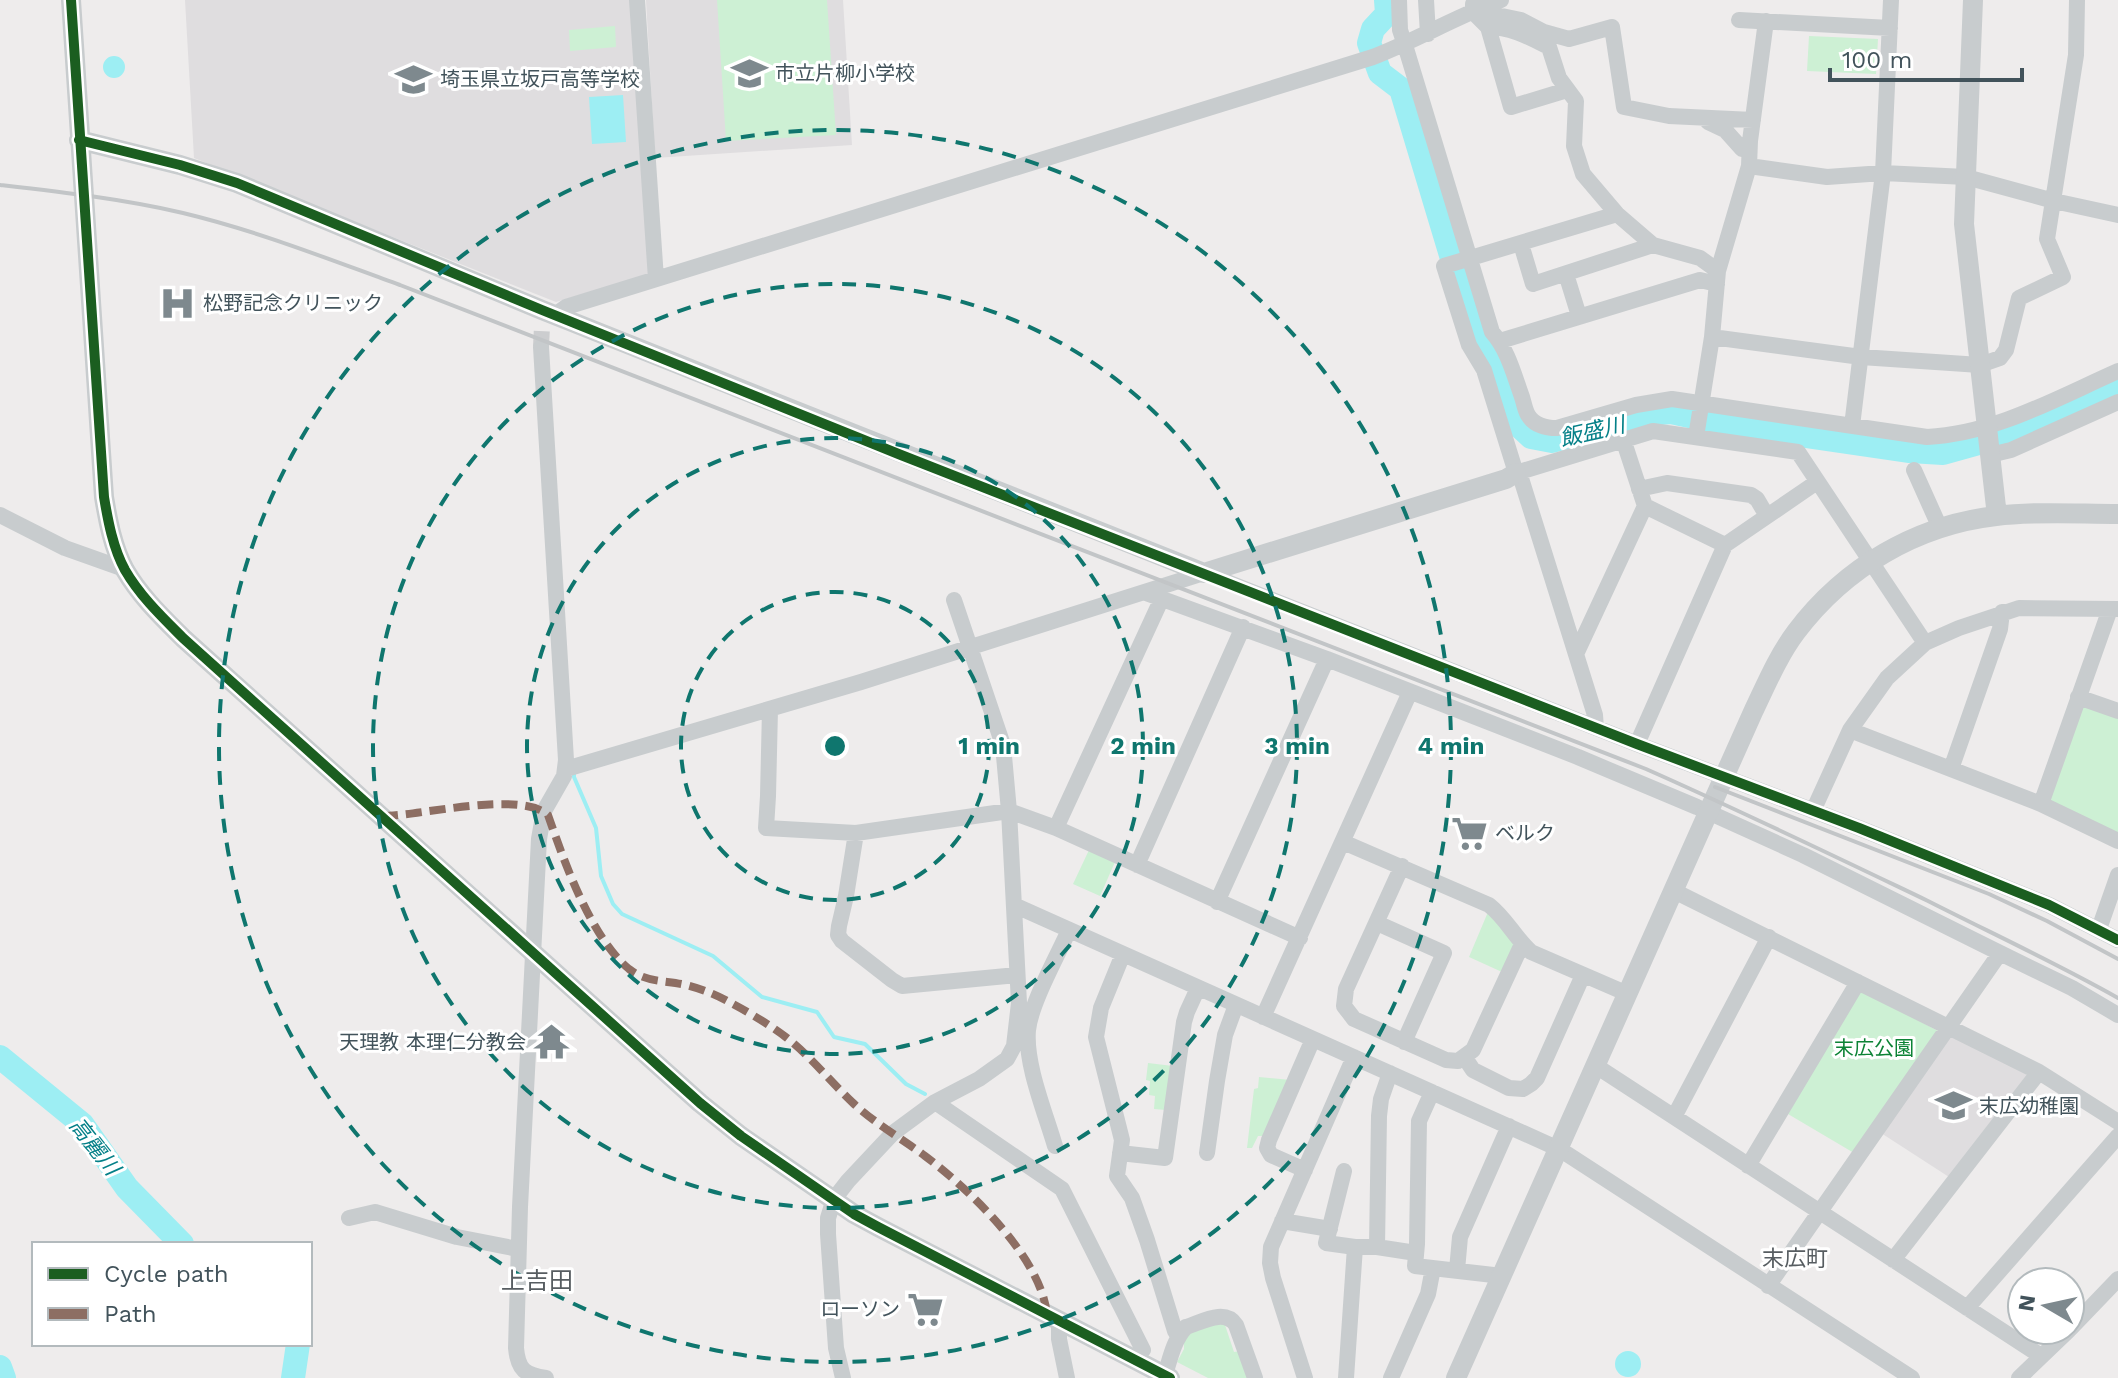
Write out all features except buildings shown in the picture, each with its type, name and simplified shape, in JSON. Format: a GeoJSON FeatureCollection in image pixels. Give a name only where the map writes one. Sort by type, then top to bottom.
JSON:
{"type":"FeatureCollection","features":[{"type":"Feature","properties":{"kind":"street"},"geometry":{"type":"LineString","coordinates":[[71,0],[104,497],[109,526],[124,569],[155,610],[533,955],[730,1128],[854,1214],[1168,1377],[1178,1336],[1186,1327],[1218,1317],[1229,1317],[1236,1325],[1255,1378]]}},
{"type":"Feature","properties":{"kind":"street"},"geometry":{"type":"LineString","coordinates":[[637,0],[656,279]]}},
{"type":"Feature","properties":{"kind":"street"},"geometry":{"type":"LineString","coordinates":[[1399,0],[1403,46],[1492,332],[1500,341],[1528,416],[1537,424],[1557,428],[1654,401],[1672,399],[1701,406],[1927,437],[1987,428],[2118,371]]}},
{"type":"Feature","properties":{"kind":"street"},"geometry":{"type":"LineString","coordinates":[[1426,0],[1428,34]]}},
{"type":"Feature","properties":{"kind":"street"},"geometry":{"type":"LineString","coordinates":[[546,317],[566,307],[1350,65],[1403,46],[1477,6],[1501,0]]}},
{"type":"Feature","properties":{"kind":"street"},"geometry":{"type":"LineString","coordinates":[[1852,426],[1883,173],[1891,0]]}},
{"type":"Feature","properties":{"kind":"street"},"geometry":{"type":"LineString","coordinates":[[1973,0],[1964,224],[1997,516]]}},
{"type":"Feature","properties":{"kind":"street"},"geometry":{"type":"LineString","coordinates":[[1712,337],[1861,357],[1980,365],[2000,358],[2006,350],[2019,298],[2063,277],[2047,239],[2076,55],[2077,0]]}},
{"type":"Feature","properties":{"kind":"street"},"geometry":{"type":"LineString","coordinates":[[1477,6],[1488,27],[1511,107],[1567,90]]}},
{"type":"Feature","properties":{"kind":"street"},"geometry":{"type":"LineString","coordinates":[[1477,6],[1569,39],[1612,27],[1624,107],[1669,116],[1753,120]]}},
{"type":"Feature","properties":{"kind":"street"},"geometry":{"type":"LineString","coordinates":[[1739,20],[1890,28]]}},
{"type":"Feature","properties":{"kind":"street"},"geometry":{"type":"LineString","coordinates":[[1697,433],[1718,278],[1749,166],[1766,21]]}},
{"type":"Feature","properties":{"kind":"street"},"geometry":{"type":"LineString","coordinates":[[1488,27],[1523,34],[1549,47],[1559,78],[1577,107],[1574,146],[1583,174],[1617,214],[1653,245],[1700,258],[1718,278]]}},
{"type":"Feature","properties":{"kind":"street"},"geometry":{"type":"LineString","coordinates":[[1699,119],[1725,130],[1742,149]]}},
{"type":"Feature","properties":{"kind":"street"},"geometry":{"type":"LineString","coordinates":[[79,140],[180,165],[237,183],[546,317],[1813,811],[2007,888],[2118,940]]}},
{"type":"Feature","properties":{"kind":"street"},"geometry":{"type":"LineString","coordinates":[[1749,166],[1827,177],[1883,173],[1966,177],[2118,215]]}},
{"type":"Feature","properties":{"kind":"street"},"geometry":{"type":"LineString","coordinates":[[1596,728],[1595,715],[1518,472],[1484,370],[1469,345],[1444,266],[1617,214]]}},
{"type":"Feature","properties":{"kind":"street"},"geometry":{"type":"LineString","coordinates":[[1521,244],[1533,284],[1653,245]]}},
{"type":"Feature","properties":{"kind":"street"},"geometry":{"type":"LineString","coordinates":[[1566,274],[1579,316]]}},
{"type":"Feature","properties":{"kind":"street"},"geometry":{"type":"LineString","coordinates":[[1500,341],[1700,280],[1718,278]]}},
{"type":"Feature","properties":{"kind":"street"},"geometry":{"type":"LineString","coordinates":[[541,347],[566,769],[541,821],[518,1249],[517,1360],[528,1374],[546,1378]]}},
{"type":"Feature","properties":{"kind":"street"},"geometry":{"type":"LineString","coordinates":[[1990,453],[2011,450],[2118,402]]}},
{"type":"Feature","properties":{"kind":"street"},"geometry":{"type":"LineString","coordinates":[[566,769],[1154,595],[1204,573],[1653,431],[1697,433],[1798,452],[1925,643]]}},
{"type":"Feature","properties":{"kind":"street"},"geometry":{"type":"LineString","coordinates":[[1576,654],[1645,506],[1623,439]]}},
{"type":"Feature","properties":{"kind":"street"},"geometry":{"type":"LineString","coordinates":[[1914,470],[1940,528]]}},
{"type":"Feature","properties":{"kind":"street"},"geometry":{"type":"LineString","coordinates":[[1637,744],[1725,545],[1817,482]]}},
{"type":"Feature","properties":{"kind":"street"},"geometry":{"type":"LineString","coordinates":[[1639,489],[1667,483],[1751,495],[1767,516]]}},
{"type":"Feature","properties":{"kind":"street"},"geometry":{"type":"LineString","coordinates":[[1645,506],[1725,545]]}},
{"type":"Feature","properties":{"kind":"street"},"geometry":{"type":"LineString","coordinates":[[1456,1378],[1775,666],[1796,633],[1822,602],[1871,562],[1906,542],[1940,528],[1997,516],[2118,514]]}},
{"type":"Feature","properties":{"kind":"street"},"geometry":{"type":"LineString","coordinates":[[0,515],[65,548],[124,569]]}},
{"type":"Feature","properties":{"kind":"street"},"geometry":{"type":"LineString","coordinates":[[1154,595],[1327,659],[1709,812],[2072,988],[2118,1015]]}},
{"type":"Feature","properties":{"kind":"street"},"geometry":{"type":"LineString","coordinates":[[1056,828],[1154,595]]}},
{"type":"Feature","properties":{"kind":"street"},"geometry":{"type":"LineString","coordinates":[[843,1378],[836,1348],[828,1234],[828,1218],[834,1199],[893,1133],[935,1102],[979,1079],[1007,1059],[1014,1046],[1019,1003],[1003,745],[954,600]]}},
{"type":"Feature","properties":{"kind":"street"},"geometry":{"type":"LineString","coordinates":[[1813,811],[1850,730],[1887,678],[1925,643],[2019,608],[2114,609],[2078,697],[2041,804]]}},
{"type":"Feature","properties":{"kind":"street"},"geometry":{"type":"LineString","coordinates":[[1951,769],[2000,629],[2002,612]]}},
{"type":"Feature","properties":{"kind":"street"},"geometry":{"type":"LineString","coordinates":[[1137,865],[1243,627]]}},
{"type":"Feature","properties":{"kind":"street"},"geometry":{"type":"LineString","coordinates":[[1217,902],[1327,659]]}},
{"type":"Feature","properties":{"kind":"street"},"geometry":{"type":"LineString","coordinates":[[1263,1017],[1410,692]]}},
{"type":"Feature","properties":{"kind":"street"},"geometry":{"type":"LineString","coordinates":[[2078,697],[2118,711]]}},
{"type":"Feature","properties":{"kind":"street"},"geometry":{"type":"LineString","coordinates":[[770,709],[766,828],[856,833],[1009,811],[1056,828],[1300,938]]}},
{"type":"Feature","properties":{"kind":"street"},"geometry":{"type":"LineString","coordinates":[[1850,730],[2041,804],[2118,841]]}},
{"type":"Feature","properties":{"kind":"street"},"geometry":{"type":"LineString","coordinates":[[856,833],[839,926],[838,935],[842,941],[902,986],[1017,975]]}},
{"type":"Feature","properties":{"kind":"street"},"geometry":{"type":"LineString","coordinates":[[1343,842],[1489,905],[1497,910],[1531,952],[1628,994]]}},
{"type":"Feature","properties":{"kind":"street"},"geometry":{"type":"LineString","coordinates":[[1402,866],[1346,989],[1344,1006],[1354,1019],[1446,1060],[1465,1058],[1473,1050],[1522,944]]}},
{"type":"Feature","properties":{"kind":"street"},"geometry":{"type":"LineString","coordinates":[[2099,929],[2118,875]]}},
{"type":"Feature","properties":{"kind":"street"},"geometry":{"type":"LineString","coordinates":[[1674,891],[2039,1072],[2118,1122]]}},
{"type":"Feature","properties":{"kind":"street"},"geometry":{"type":"LineString","coordinates":[[1014,905],[1559,1150],[1912,1378]]}},
{"type":"Feature","properties":{"kind":"street"},"geometry":{"type":"LineString","coordinates":[[1377,923],[1444,953],[1404,1042]]}},
{"type":"Feature","properties":{"kind":"street"},"geometry":{"type":"LineString","coordinates":[[1055,1146],[1029,1056],[1029,1030],[1034,1007],[1069,930]]}},
{"type":"Feature","properties":{"kind":"street"},"geometry":{"type":"LineString","coordinates":[[1674,1117],[1769,937]]}},
{"type":"Feature","properties":{"kind":"street"},"geometry":{"type":"LineString","coordinates":[[1768,1286],[2000,953]]}},
{"type":"Feature","properties":{"kind":"street"},"geometry":{"type":"LineString","coordinates":[[1123,954],[1101,1008],[1096,1037],[1122,1140],[1117,1176],[1132,1198],[1178,1336]]}},
{"type":"Feature","properties":{"kind":"street"},"geometry":{"type":"LineString","coordinates":[[1465,1058],[1477,1073],[1509,1088],[1523,1089],[1531,1084],[1537,1078],[1583,975]]}},
{"type":"Feature","properties":{"kind":"street"},"geometry":{"type":"LineString","coordinates":[[1748,1166],[1858,982]]}},
{"type":"Feature","properties":{"kind":"street"},"geometry":{"type":"LineString","coordinates":[[1120,1153],[1165,1158],[1184,1022],[1198,988]]}},
{"type":"Feature","properties":{"kind":"street"},"geometry":{"type":"LineString","coordinates":[[1207,1153],[1225,1035],[1236,1005]]}},
{"type":"Feature","properties":{"kind":"street"},"geometry":{"type":"LineString","coordinates":[[1305,1170],[1271,1155],[1267,1148],[1313,1039]]}},
{"type":"Feature","properties":{"kind":"street"},"geometry":{"type":"LineString","coordinates":[[1305,1378],[1273,1278],[1271,1247],[1354,1057]]}},
{"type":"Feature","properties":{"kind":"street"},"geometry":{"type":"LineString","coordinates":[[1596,1066],[2041,1356]]}},
{"type":"Feature","properties":{"kind":"street"},"geometry":{"type":"LineString","coordinates":[[1893,1260],[2039,1072]]}},
{"type":"Feature","properties":{"kind":"street"},"geometry":{"type":"LineString","coordinates":[[1377,1247],[1379,1116],[1390,1073]]}},
{"type":"Feature","properties":{"kind":"street"},"geometry":{"type":"LineString","coordinates":[[1432,1092],[1419,1121],[1415,1266],[1502,1276]]}},
{"type":"Feature","properties":{"kind":"street"},"geometry":{"type":"LineString","coordinates":[[935,1102],[1062,1189],[1143,1350]]}},
{"type":"Feature","properties":{"kind":"street"},"geometry":{"type":"LineString","coordinates":[[1457,1270],[1460,1237],[1509,1126]]}},
{"type":"Feature","properties":{"kind":"street"},"geometry":{"type":"LineString","coordinates":[[1967,1308],[2118,1136]]}},
{"type":"Feature","properties":{"kind":"street"},"geometry":{"type":"LineString","coordinates":[[1344,1171],[1326,1243],[1416,1253]]}},
{"type":"Feature","properties":{"kind":"street"},"geometry":{"type":"LineString","coordinates":[[349,1218],[375,1212],[457,1237],[518,1249]]}},
{"type":"Feature","properties":{"kind":"street"},"geometry":{"type":"LineString","coordinates":[[1282,1221],[1330,1229]]}},
{"type":"Feature","properties":{"kind":"street"},"geometry":{"type":"LineString","coordinates":[[1346,1378],[1355,1247]]}},
{"type":"Feature","properties":{"kind":"street"},"geometry":{"type":"LineString","coordinates":[[1391,1378],[1428,1294],[1433,1268]]}},
{"type":"Feature","properties":{"kind":"street"},"geometry":{"type":"LineString","coordinates":[[2086,1313],[2116,1285]]}},
{"type":"Feature","properties":{"kind":"street"},"geometry":{"type":"LineString","coordinates":[[1059,1322],[1059,1339],[1067,1378]]}},
{"type":"Feature","properties":{"kind":"street"},"geometry":{"type":"LineString","coordinates":[[2019,1378],[2051,1346]]}},
{"type":"Feature","properties":{"kind":"shaded area","name":"埼玉県立坂戸高等学校"},"geometry":{"type":"Polygon","coordinates":[[[185,0],[635,0],[650,274],[556,302],[194,158],[185,0]]]}},
{"type":"Feature","properties":{"kind":"shaded area","name":"市立片柳小学校"},"geometry":{"type":"Polygon","coordinates":[[[646,0],[843,0],[852,145],[655,158],[646,0]]]}},
{"type":"Feature","properties":{"kind":"shaded area","name":"末広幼稚園"},"geometry":{"type":"Polygon","coordinates":[[[1954,1035],[2026,1072],[2027,1079],[1949,1177],[1881,1133],[1949,1037],[1954,1035]]]}},
{"type":"Feature","properties":{"kind":"green space"},"geometry":{"type":"Polygon","coordinates":[[[717,0],[827,0],[836,135],[726,141],[717,0]]]}},
{"type":"Feature","properties":{"kind":"green space"},"geometry":{"type":"Polygon","coordinates":[[[615,26],[616,47],[570,51],[569,30],[615,26]]]}},
{"type":"Feature","properties":{"kind":"green space"},"geometry":{"type":"Polygon","coordinates":[[[1809,36],[1878,39],[1876,74],[1807,71],[1809,36]]]}},
{"type":"Feature","properties":{"kind":"green space"},"geometry":{"type":"Polygon","coordinates":[[[2083,706],[2118,714],[2118,834],[2053,804],[2050,799],[2083,706]]]}},
{"type":"Feature","properties":{"kind":"green space"},"geometry":{"type":"Polygon","coordinates":[[[1089,850],[1115,862],[1100,896],[1073,884],[1089,850]]]}},
{"type":"Feature","properties":{"kind":"green space"},"geometry":{"type":"Polygon","coordinates":[[[1488,912],[1515,944],[1502,972],[1469,957],[1488,912]]]}},
{"type":"Feature","properties":{"kind":"green space","name":"末広公園"},"geometry":{"type":"Polygon","coordinates":[[[1864,991],[1938,1031],[1854,1153],[1788,1114],[1858,992],[1864,991]]]}},
{"type":"Feature","properties":{"kind":"green space"},"geometry":{"type":"Polygon","coordinates":[[[1148,1063],[1173,1066],[1166,1110],[1154,1109],[1155,1096],[1149,1095],[1150,1081],[1146,1080],[1148,1063]]]}},
{"type":"Feature","properties":{"kind":"green space"},"geometry":{"type":"Polygon","coordinates":[[[1259,1077],[1291,1080],[1266,1136],[1258,1136],[1252,1148],[1247,1148],[1254,1089],[1258,1088],[1259,1077]]]}},
{"type":"Feature","properties":{"kind":"green space"},"geometry":{"type":"Polygon","coordinates":[[[1218,1321],[1225,1325],[1234,1352],[1240,1351],[1249,1378],[1208,1378],[1177,1362],[1184,1349],[1184,1336],[1218,1321]]]}},
{"type":"Feature","properties":{"kind":"water"},"geometry":{"type":"Polygon","coordinates":[[[110,56],[118,56],[125,67],[118,78],[110,78],[103,71],[103,63],[110,56]]]}},
{"type":"Feature","properties":{"kind":"water"},"geometry":{"type":"Polygon","coordinates":[[[623,95],[626,142],[592,144],[589,97],[623,95]]]}},
{"type":"Feature","properties":{"kind":"water"},"geometry":{"type":"Polygon","coordinates":[[[1628,1351],[1637,1355],[1641,1364],[1637,1373],[1628,1377],[1619,1373],[1615,1364],[1619,1355],[1628,1351]]]}},
{"type":"Feature","properties":{"kind":"waterway","name":"飯盛川"},"geometry":{"type":"LineString","coordinates":[[1386,0],[1387,14],[1373,29],[1369,43],[1380,73],[1401,89],[1472,325],[1500,373],[1517,424],[1531,437],[1552,441],[1649,414],[1671,412],[1731,425],[1943,453],[2004,436],[2118,386]]}},
{"type":"Feature","properties":{"kind":"waterway"},"geometry":{"type":"LineString","coordinates":[[574,771],[596,828],[601,876],[613,904],[622,914],[713,956],[762,997],[817,1012],[834,1037],[865,1044],[906,1084],[925,1094]]}},
{"type":"Feature","properties":{"kind":"waterway","name":"高麗川"},"geometry":{"type":"LineString","coordinates":[[0,1057],[82,1124],[127,1188],[180,1242]]}},
{"type":"Feature","properties":{"kind":"waterway","name":"高麗川"},"geometry":{"type":"LineString","coordinates":[[293,1378],[298,1346]]}},
{"type":"Feature","properties":{"kind":"waterway"},"geometry":{"type":"LineString","coordinates":[[0,1367],[4,1378]]}},
{"type":"Feature","properties":{"kind":"tunnel"},"geometry":{"type":"LineString","coordinates":[[541,347],[542,326]]}},
{"type":"Feature","properties":{"kind":"railway"},"geometry":{"type":"LineString","coordinates":[[0,185],[115,200],[183,213],[266,237],[400,285],[1646,769],[1928,901],[2118,998]]}},
{"type":"Feature","properties":{"kind":"railway"},"geometry":{"type":"LineString","coordinates":[[1715,787],[1989,894],[2118,959]]}},
{"type":"Feature","properties":{"kind":"marked path"},"geometry":{"type":"LineString","coordinates":[[382,816],[493,804],[534,808],[548,815],[580,898],[615,955],[643,977],[686,985],[720,997],[787,1038],[860,1110],[943,1170],[982,1206],[1018,1249],[1032,1272],[1047,1316]]}},
{"type":"Feature","properties":{"kind":"cycle path"},"geometry":{"type":"LineString","coordinates":[[71,0],[104,497],[117,553],[144,597],[183,638],[700,1103],[741,1136],[854,1214],[1170,1378]]}},
{"type":"Feature","properties":{"kind":"cycle path"},"geometry":{"type":"LineString","coordinates":[[79,140],[180,165],[237,183],[901,455],[1859,828],[2049,905],[2118,940]]}},
{"type":"Feature","properties":{"kind":"place","name":"市立片柳小学校"},"geometry":{"type":"Point","coordinates":[749,73]}},
{"type":"Feature","properties":{"kind":"place","name":"埼玉県立坂戸高等学校"},"geometry":{"type":"Point","coordinates":[414,79]}},
{"type":"Feature","properties":{"kind":"place","name":"松野記念クリニック"},"geometry":{"type":"Point","coordinates":[177,303]}},
{"type":"Feature","properties":{"kind":"place","name":"ベルク"},"geometry":{"type":"Point","coordinates":[1469,833]}},
{"type":"Feature","properties":{"kind":"place","name":"天理教 本理仁分教会"},"geometry":{"type":"Point","coordinates":[552,1042]}},
{"type":"Feature","properties":{"kind":"place","name":"末広幼稚園"},"geometry":{"type":"Point","coordinates":[1953,1106]}},
{"type":"Feature","properties":{"kind":"place","name":"ローソン"},"geometry":{"type":"Point","coordinates":[926,1309]}},
{"type":"Feature","properties":{"kind":"district","name":"末広町"},"geometry":{"type":"Point","coordinates":[1795,1258]}},
{"type":"Feature","properties":{"kind":"district","name":"上吉田"},"geometry":{"type":"Point","coordinates":[537,1281]}}]}
